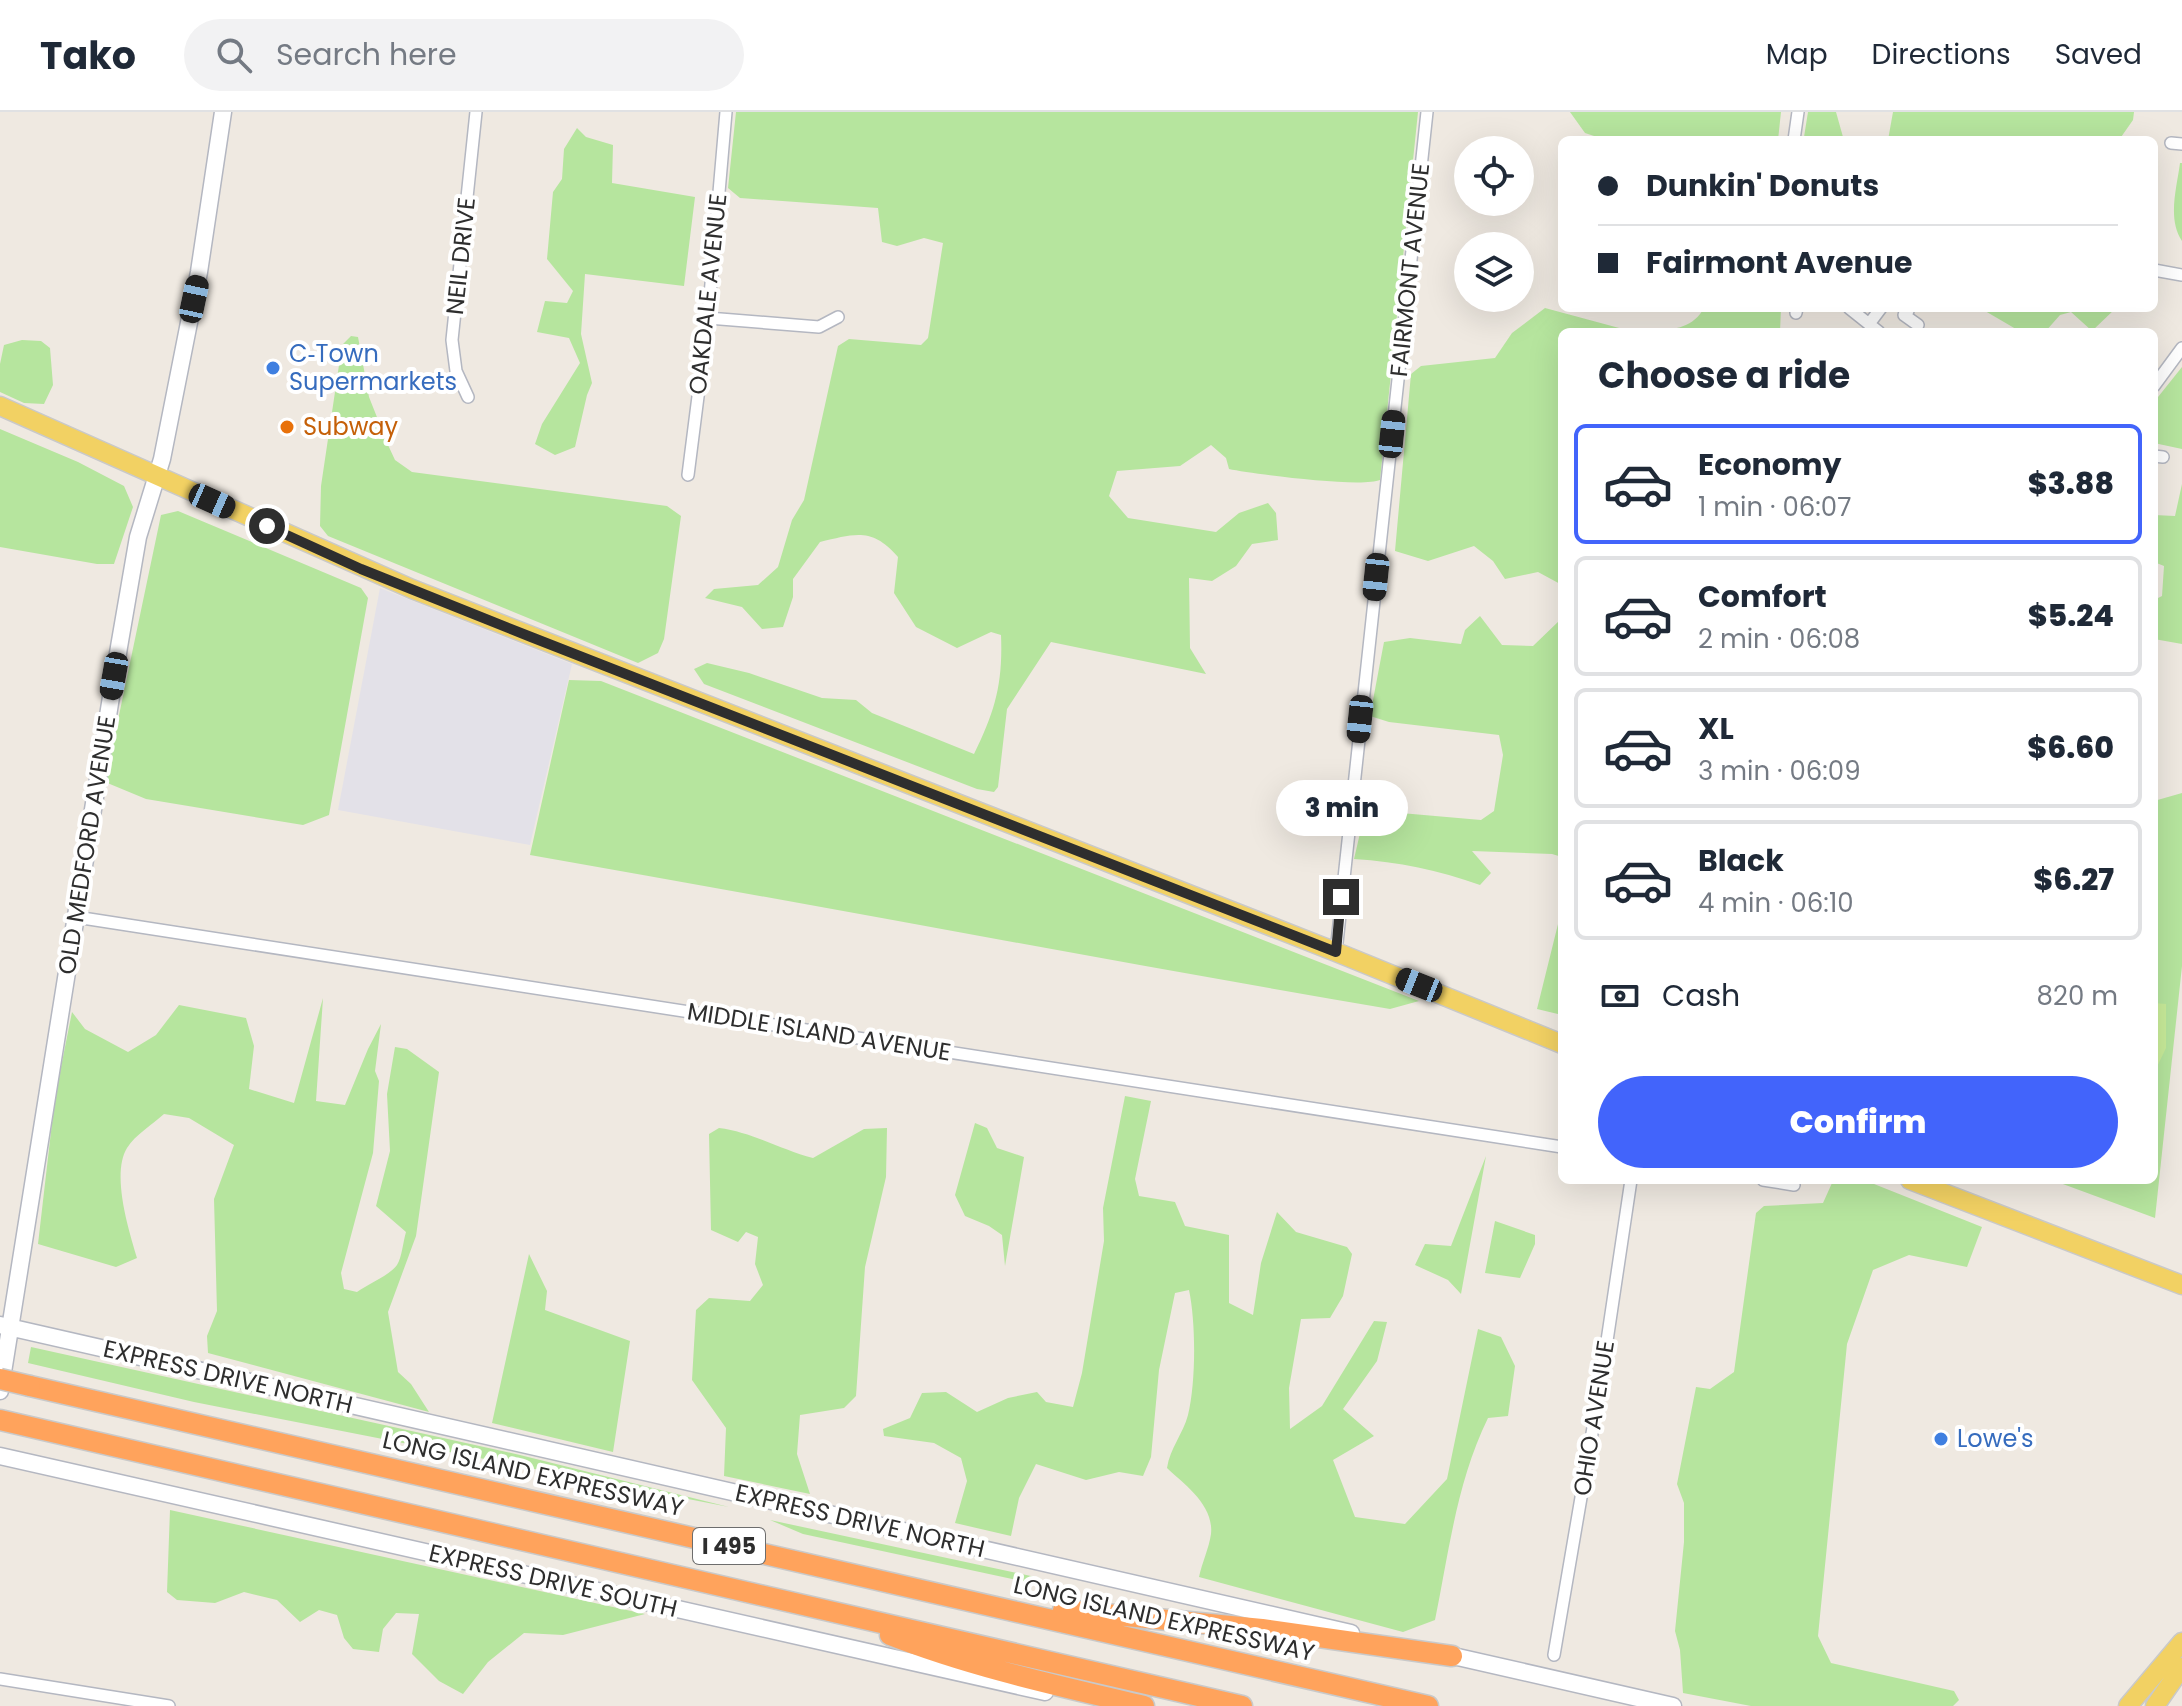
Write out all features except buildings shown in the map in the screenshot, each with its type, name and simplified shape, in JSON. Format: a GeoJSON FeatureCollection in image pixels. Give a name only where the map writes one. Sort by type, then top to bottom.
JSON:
{"type":"FeatureCollection","features":[{"type":"Feature","properties":{"kind":"highway","name":"LONG ISLAND EXPRESSWAY"},"geometry":{"type":"LineString","coordinates":[[0,1379],[1428,1706]]}},
{"type":"Feature","properties":{"kind":"highway","name":"I 495"},"geometry":{"type":"LineString","coordinates":[[0,1420],[1242,1706]]}},
{"type":"Feature","properties":{"kind":"highway"},"geometry":{"type":"LineString","coordinates":[[911,1587],[1092,1614],[1262,1629],[1452,1656]]}},
{"type":"Feature","properties":{"kind":"highway"},"geometry":{"type":"LineString","coordinates":[[831,1610],[914,1644],[1064,1687],[1144,1706]]}},
{"type":"Feature","properties":{"kind":"main road","name":"OLD MEDFORD AVENUE"},"geometry":{"type":"LineString","coordinates":[[0,1391],[5,1326],[134,562],[142,520],[156,476],[199,272],[223,112]]}},
{"type":"Feature","properties":{"kind":"main road"},"geometry":{"type":"LineString","coordinates":[[0,406],[427,595],[1558,1042]]}},
{"type":"Feature","properties":{"kind":"main road"},"geometry":{"type":"LineString","coordinates":[[1920,1184],[2182,1285]]}},
{"type":"Feature","properties":{"kind":"main road","name":"EXPRESS DRIVE NORTH"},"geometry":{"type":"LineString","coordinates":[[5,1326],[1673,1706]]}},
{"type":"Feature","properties":{"kind":"main road","name":"EXPRESS DRIVE SOUTH"},"geometry":{"type":"LineString","coordinates":[[0,1456],[1105,1706]]}},
{"type":"Feature","properties":{"kind":"main road"},"geometry":{"type":"LineString","coordinates":[[2128,1706],[2182,1642]]}},
{"type":"Feature","properties":{"kind":"main road"},"geometry":{"type":"LineString","coordinates":[[2155,1706],[2182,1667]]}},
{"type":"Feature","properties":{"kind":"street","name":"NEIL DRIVE"},"geometry":{"type":"LineString","coordinates":[[468,397],[456,371],[452,340],[476,112]]}},
{"type":"Feature","properties":{"kind":"street","name":"OAKDALE AVENUE"},"geometry":{"type":"LineString","coordinates":[[688,475],[708,318],[726,112]]}},
{"type":"Feature","properties":{"kind":"street","name":"FAIRMONT AVENUE"},"geometry":{"type":"LineString","coordinates":[[1336,952],[1427,112]]}},
{"type":"Feature","properties":{"kind":"street"},"geometry":{"type":"LineString","coordinates":[[1795,136],[1798,112]]}},
{"type":"Feature","properties":{"kind":"street"},"geometry":{"type":"LineString","coordinates":[[2158,271],[2182,275]]}},
{"type":"Feature","properties":{"kind":"street"},"geometry":{"type":"LineString","coordinates":[[1854,312],[1874,328]]}},
{"type":"Feature","properties":{"kind":"street"},"geometry":{"type":"LineString","coordinates":[[1907,312],[1904,315],[1918,325]]}},
{"type":"Feature","properties":{"kind":"street"},"geometry":{"type":"LineString","coordinates":[[708,318],[819,327],[838,317]]}},
{"type":"Feature","properties":{"kind":"street"},"geometry":{"type":"LineString","coordinates":[[2158,381],[2182,348]]}},
{"type":"Feature","properties":{"kind":"street","name":"MIDDLE ISLAND AVENUE"},"geometry":{"type":"LineString","coordinates":[[76,917],[1558,1146]]}},
{"type":"Feature","properties":{"kind":"street","name":"OHIO AVENUE"},"geometry":{"type":"LineString","coordinates":[[1554,1655],[1601,1381],[1630,1184]]}},
{"type":"Feature","properties":{"kind":"street"},"geometry":{"type":"LineString","coordinates":[[1788,1184],[1794,1185]]}},
{"type":"Feature","properties":{"kind":"street"},"geometry":{"type":"LineString","coordinates":[[0,1679],[169,1706]]}},
{"type":"Feature","properties":{"kind":"shaded area"},"geometry":{"type":"Polygon","coordinates":[[[380,588],[572,664],[530,845],[338,810],[380,588]]]}},
{"type":"Feature","properties":{"kind":"green space"},"geometry":{"type":"Polygon","coordinates":[[[736,112],[1418,112],[1380,480],[1330,481],[1229,469],[1226,458],[1211,445],[1180,466],[1117,471],[1109,496],[1128,518],[1216,532],[1239,513],[1268,503],[1276,513],[1278,540],[1252,544],[1236,566],[1212,581],[1189,578],[1190,648],[1206,674],[1051,642],[1007,709],[998,787],[994,792],[977,789],[704,684],[694,669],[707,663],[749,673],[822,698],[856,700],[872,713],[974,754],[992,710],[1001,668],[1001,635],[991,632],[957,648],[916,627],[894,593],[898,557],[889,547],[871,537],[853,535],[820,542],[793,579],[793,597],[783,627],[762,629],[742,607],[705,598],[714,589],[758,585],[778,567],[792,520],[804,500],[838,346],[849,339],[921,345],[928,338],[943,243],[924,238],[897,246],[882,242],[878,208],[740,198],[728,188],[736,112]]]}},
{"type":"Feature","properties":{"kind":"green space"},"geometry":{"type":"Polygon","coordinates":[[[1570,112],[1781,112],[1778,136],[1594,136],[1585,133],[1570,112]]]}},
{"type":"Feature","properties":{"kind":"green space"},"geometry":{"type":"Polygon","coordinates":[[[1808,112],[1836,112],[1843,136],[1804,136],[1808,112]]]}},
{"type":"Feature","properties":{"kind":"green space"},"geometry":{"type":"Polygon","coordinates":[[[1893,112],[2134,112],[2133,120],[2122,136],[1889,136],[1893,112]]]}},
{"type":"Feature","properties":{"kind":"green space"},"geometry":{"type":"Polygon","coordinates":[[[577,128],[586,137],[613,145],[612,183],[695,197],[684,286],[585,274],[581,334],[592,383],[575,447],[555,455],[535,444],[542,424],[580,363],[569,338],[537,332],[545,301],[567,303],[573,291],[547,259],[553,192],[562,179],[564,149],[577,128]]]}},
{"type":"Feature","properties":{"kind":"green space"},"geometry":{"type":"Polygon","coordinates":[[[2182,163],[2182,241],[2174,213],[2182,163]]]}},
{"type":"Feature","properties":{"kind":"green space"},"geometry":{"type":"Polygon","coordinates":[[[1545,308],[1619,328],[1558,328],[1558,583],[1538,572],[1505,579],[1493,561],[1474,546],[1428,561],[1395,551],[1411,374],[1421,366],[1495,358],[1512,333],[1545,308]]]}},
{"type":"Feature","properties":{"kind":"green space"},"geometry":{"type":"Polygon","coordinates":[[[1781,312],[1780,328],[1677,328],[1700,314],[1781,312]]]}},
{"type":"Feature","properties":{"kind":"green space"},"geometry":{"type":"Polygon","coordinates":[[[1987,312],[2071,312],[2060,315],[2049,328],[2014,328],[1987,312]]]}},
{"type":"Feature","properties":{"kind":"green space"},"geometry":{"type":"Polygon","coordinates":[[[2071,312],[2112,312],[2095,328],[2089,328],[2071,312]]]}},
{"type":"Feature","properties":{"kind":"green space"},"geometry":{"type":"Polygon","coordinates":[[[351,336],[358,337],[369,397],[388,445],[395,460],[412,472],[667,506],[681,516],[664,639],[658,653],[638,663],[328,536],[320,526],[321,486],[342,345],[351,336]]]}},
{"type":"Feature","properties":{"kind":"green space"},"geometry":{"type":"Polygon","coordinates":[[[22,340],[41,341],[50,348],[53,385],[44,404],[24,403],[0,392],[4,345],[22,340]]]}},
{"type":"Feature","properties":{"kind":"green space"},"geometry":{"type":"Polygon","coordinates":[[[2182,367],[2182,449],[2158,444],[2158,397],[2182,367]]]}},
{"type":"Feature","properties":{"kind":"green space"},"geometry":{"type":"Polygon","coordinates":[[[0,429],[78,462],[124,486],[133,507],[114,564],[97,564],[0,547],[0,429]]]}},
{"type":"Feature","properties":{"kind":"green space"},"geometry":{"type":"Polygon","coordinates":[[[2182,484],[2182,644],[2158,640],[2158,598],[2162,596],[2164,566],[2158,564],[2158,515],[2175,516],[2182,484]]]}},
{"type":"Feature","properties":{"kind":"green space"},"geometry":{"type":"Polygon","coordinates":[[[178,511],[361,588],[368,598],[329,815],[303,825],[146,799],[105,782],[161,515],[178,511]]]}},
{"type":"Feature","properties":{"kind":"green space"},"geometry":{"type":"Polygon","coordinates":[[[1480,616],[1502,645],[1533,646],[1558,622],[1558,856],[1472,851],[1491,873],[1480,885],[1418,868],[1354,859],[1364,816],[1378,811],[1481,820],[1494,811],[1503,755],[1499,735],[1389,722],[1370,716],[1384,642],[1410,638],[1461,644],[1465,630],[1480,616]]]}},
{"type":"Feature","properties":{"kind":"green space"},"geometry":{"type":"Polygon","coordinates":[[[569,680],[601,681],[1419,1001],[1390,1009],[530,855],[569,680]]]}},
{"type":"Feature","properties":{"kind":"green space"},"geometry":{"type":"Polygon","coordinates":[[[2182,793],[2182,966],[2155,1218],[2063,1184],[2158,1184],[2158,800],[2182,793]]]}},
{"type":"Feature","properties":{"kind":"green space"},"geometry":{"type":"Polygon","coordinates":[[[1558,924],[1558,1014],[1537,1009],[1558,924]]]}},
{"type":"Feature","properties":{"kind":"green space"},"geometry":{"type":"Polygon","coordinates":[[[323,998],[316,1101],[345,1105],[381,1024],[375,1071],[379,1081],[373,1153],[341,1273],[344,1289],[357,1292],[394,1269],[406,1232],[376,1206],[390,1151],[387,1094],[395,1047],[407,1049],[439,1072],[416,1236],[388,1312],[398,1372],[411,1384],[429,1412],[208,1353],[207,1336],[217,1311],[214,1199],[234,1145],[189,1118],[164,1114],[127,1148],[121,1187],[137,1258],[116,1267],[38,1244],[55,1097],[72,1012],[85,1029],[128,1052],[156,1035],[179,1005],[246,1018],[254,1046],[249,1089],[294,1103],[323,998]]]}},
{"type":"Feature","properties":{"kind":"green space"},"geometry":{"type":"Polygon","coordinates":[[[2158,1003],[2166,1004],[2166,1048],[2158,1065],[2158,1003]]]}},
{"type":"Feature","properties":{"kind":"green space"},"geometry":{"type":"Polygon","coordinates":[[[1125,1096],[1151,1101],[1135,1179],[1139,1196],[1175,1202],[1185,1226],[1229,1235],[1229,1303],[1253,1315],[1261,1263],[1277,1212],[1296,1232],[1347,1247],[1352,1254],[1343,1296],[1330,1318],[1301,1319],[1289,1388],[1290,1429],[1322,1406],[1374,1321],[1387,1322],[1377,1361],[1343,1409],[1374,1436],[1333,1460],[1355,1517],[1405,1524],[1447,1479],[1478,1329],[1501,1337],[1515,1366],[1508,1416],[1488,1418],[1477,1442],[1455,1517],[1435,1620],[1403,1632],[1199,1577],[1209,1545],[1211,1524],[1197,1496],[1167,1468],[1188,1415],[1193,1387],[1194,1336],[1189,1290],[1175,1293],[1159,1370],[1151,1457],[1143,1476],[1119,1472],[1086,1480],[1036,1464],[1019,1498],[1011,1536],[955,1523],[967,1481],[961,1458],[934,1443],[884,1436],[883,1429],[910,1418],[922,1393],[946,1392],[977,1412],[1008,1398],[1037,1392],[1046,1402],[1073,1407],[1082,1373],[1104,1241],[1103,1208],[1125,1096]]]}},
{"type":"Feature","properties":{"kind":"green space"},"geometry":{"type":"Polygon","coordinates":[[[975,1123],[987,1128],[997,1148],[1024,1157],[1005,1266],[1002,1235],[965,1216],[955,1195],[975,1123]]]}},
{"type":"Feature","properties":{"kind":"green space"},"geometry":{"type":"Polygon","coordinates":[[[719,1128],[743,1133],[813,1158],[864,1129],[887,1128],[886,1177],[865,1267],[856,1396],[844,1408],[800,1415],[797,1454],[810,1494],[724,1476],[726,1428],[692,1380],[696,1310],[709,1298],[750,1301],[763,1285],[755,1264],[758,1237],[746,1232],[738,1242],[711,1230],[709,1134],[719,1128]]]}},
{"type":"Feature","properties":{"kind":"green space"},"geometry":{"type":"Polygon","coordinates":[[[1486,1156],[1461,1294],[1448,1280],[1415,1265],[1425,1244],[1451,1246],[1486,1156]]]}},
{"type":"Feature","properties":{"kind":"green space"},"geometry":{"type":"Polygon","coordinates":[[[1832,1184],[1874,1184],[1982,1227],[1967,1267],[1909,1255],[1873,1270],[1847,1344],[1818,1636],[1831,1663],[1954,1691],[1959,1700],[1953,1706],[1751,1706],[1683,1693],[1680,1650],[1675,1631],[1684,1542],[1684,1503],[1677,1484],[1696,1387],[1710,1389],[1734,1372],[1756,1213],[1764,1206],[1823,1203],[1832,1184]]]}},
{"type":"Feature","properties":{"kind":"green space"},"geometry":{"type":"Polygon","coordinates":[[[1495,1221],[1535,1235],[1535,1244],[1520,1278],[1485,1273],[1495,1221]]]}},
{"type":"Feature","properties":{"kind":"green space"},"geometry":{"type":"Polygon","coordinates":[[[529,1254],[547,1291],[545,1310],[630,1341],[613,1452],[492,1423],[529,1254]]]}},
{"type":"Feature","properties":{"kind":"green space"},"geometry":{"type":"Polygon","coordinates":[[[31,1347],[520,1455],[729,1507],[194,1402],[28,1363],[31,1347]]]}},
{"type":"Feature","properties":{"kind":"green space"},"geometry":{"type":"Polygon","coordinates":[[[170,1510],[645,1614],[563,1635],[524,1633],[488,1662],[463,1694],[439,1681],[412,1654],[419,1614],[396,1613],[383,1629],[379,1652],[353,1649],[344,1638],[337,1615],[319,1610],[300,1622],[277,1600],[244,1592],[215,1603],[177,1600],[167,1592],[170,1510]]]}},
{"type":"Feature","properties":{"kind":"green space"},"geometry":{"type":"Polygon","coordinates":[[[770,1520],[1040,1578],[1045,1586],[803,1534],[770,1520]]]}},
{"type":"Feature","properties":{"kind":"place","name":"C‑Town Supermarkets"},"geometry":{"type":"Point","coordinates":[273,368]}},
{"type":"Feature","properties":{"kind":"place","name":"Subway"},"geometry":{"type":"Point","coordinates":[287,427]}},
{"type":"Feature","properties":{"kind":"place","name":"Lowe's"},"geometry":{"type":"Point","coordinates":[1941,1439]}},
{"type":"Feature","properties":{"kind":"route"},"geometry":{"type":"LineString","coordinates":[[267,526],[361,569],[531,637],[1336,952],[1341,897]]}}]}
